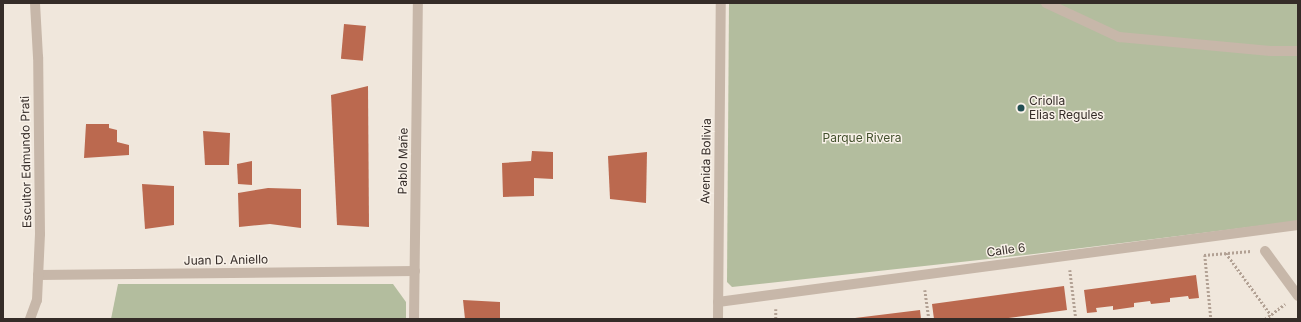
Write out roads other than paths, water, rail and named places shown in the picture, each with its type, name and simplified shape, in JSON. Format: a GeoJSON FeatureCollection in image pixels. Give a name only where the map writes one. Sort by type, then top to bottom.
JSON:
{"type":"FeatureCollection","features":[{"type":"Feature","properties":{"kind":"street","name":"Escultor Edmundo Prati"},"geometry":{"type":"LineString","coordinates":[[30,319],[37,300],[40,234],[38,72],[35,3]]}},
{"type":"Feature","properties":{"kind":"street","name":"Pablo Mañe"},"geometry":{"type":"LineString","coordinates":[[414,319],[418,3]]}},
{"type":"Feature","properties":{"kind":"street","name":"Avenida Bolivia"},"geometry":{"type":"LineString","coordinates":[[718,319],[720,3]]}},
{"type":"Feature","properties":{"kind":"street"},"geometry":{"type":"LineString","coordinates":[[1046,3],[1119,37],[1270,51],[1298,51]]}},
{"type":"Feature","properties":{"kind":"street","name":"Calle 6"},"geometry":{"type":"LineString","coordinates":[[718,302],[1298,225]]}},
{"type":"Feature","properties":{"kind":"street"},"geometry":{"type":"LineString","coordinates":[[1265,251],[1298,295]]}},
{"type":"Feature","properties":{"kind":"street","name":"Juan D. Aniello"},"geometry":{"type":"LineString","coordinates":[[38,275],[415,271]]}},
{"type":"Feature","properties":{"kind":"place","name":"Criolla Elias Regules"},"geometry":{"type":"Point","coordinates":[1021,108]}},
{"type":"Feature","properties":{"kind":"park label","name":"Parque Rivera"},"geometry":{"type":"Point","coordinates":[862,138]}}]}
